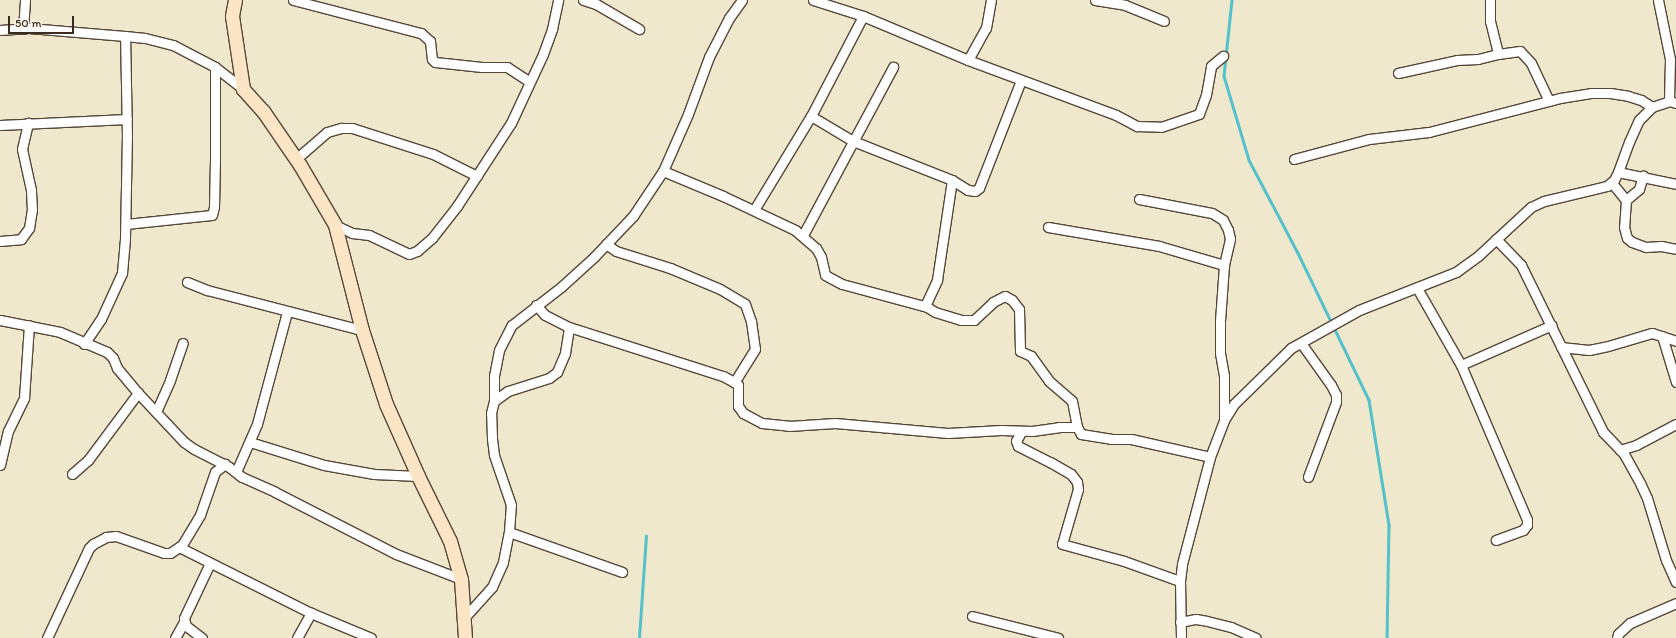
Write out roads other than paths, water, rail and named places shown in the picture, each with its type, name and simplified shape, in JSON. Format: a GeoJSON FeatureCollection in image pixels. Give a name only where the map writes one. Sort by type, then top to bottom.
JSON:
{"type":"FeatureCollection","features":[{"type":"Feature","properties":{"kind":"street"},"geometry":{"type":"LineString","coordinates":[[23,29],[25,0]]}},
{"type":"Feature","properties":{"kind":"street"},"geometry":{"type":"LineString","coordinates":[[235,0],[232,16],[243,89]]}},
{"type":"Feature","properties":{"kind":"street"},"geometry":{"type":"LineString","coordinates":[[293,0],[421,34],[430,41],[432,59],[435,62],[482,67],[507,67],[530,82]]}},
{"type":"Feature","properties":{"kind":"street"},"geometry":{"type":"LineString","coordinates":[[335,225],[352,233],[369,235],[409,254],[413,254],[432,238],[451,216],[511,124],[552,29],[558,0]]}},
{"type":"Feature","properties":{"kind":"street"},"geometry":{"type":"LineString","coordinates":[[583,0],[596,4],[639,29]]}},
{"type":"Feature","properties":{"kind":"street"},"geometry":{"type":"LineString","coordinates":[[464,618],[492,587],[504,562],[509,532],[510,505],[494,455],[492,438],[491,413],[494,401],[494,376],[499,350],[512,326],[561,287],[633,216],[663,171],[688,114],[709,57],[728,18],[742,0]]}},
{"type":"Feature","properties":{"kind":"street"},"geometry":{"type":"LineString","coordinates":[[813,0],[863,16],[968,60],[1116,115],[1137,126],[1161,127],[1199,114],[1206,95],[1211,66],[1223,56]]}},
{"type":"Feature","properties":{"kind":"street"},"geometry":{"type":"LineString","coordinates":[[968,60],[986,28],[991,0]]}},
{"type":"Feature","properties":{"kind":"street"},"geometry":{"type":"LineString","coordinates":[[1095,0],[1126,5],[1164,21]]}},
{"type":"Feature","properties":{"kind":"street"},"geometry":{"type":"LineString","coordinates":[[1490,0],[1490,21],[1498,54]]}},
{"type":"Feature","properties":{"kind":"street"},"geometry":{"type":"LineString","coordinates":[[1181,638],[1180,581],[1192,521],[1210,457],[1224,420],[1234,404],[1273,363],[1291,348],[1359,310],[1456,272],[1478,256],[1531,207],[1544,201],[1607,186],[1612,183],[1640,120],[1652,107],[1672,102],[1670,60],[1658,0]]}},
{"type":"Feature","properties":{"kind":"street"},"geometry":{"type":"LineString","coordinates":[[754,210],[811,116],[863,16]]}},
{"type":"Feature","properties":{"kind":"street"},"geometry":{"type":"LineString","coordinates":[[0,30],[23,29],[125,36],[146,38],[173,45],[215,67],[243,89],[263,111],[296,159],[335,225],[362,330],[386,404],[418,476],[450,541],[461,579],[466,638]]}},
{"type":"Feature","properties":{"kind":"street"},"geometry":{"type":"LineString","coordinates":[[84,344],[104,313],[122,273],[126,224],[127,120],[125,36]]}},
{"type":"Feature","properties":{"kind":"street"},"geometry":{"type":"LineString","coordinates":[[1398,73],[1457,60],[1478,59],[1520,51],[1531,63],[1549,101]]}},
{"type":"Feature","properties":{"kind":"street"},"geometry":{"type":"LineString","coordinates":[[126,224],[212,215],[214,207],[215,161],[215,67]]}},
{"type":"Feature","properties":{"kind":"street"},"geometry":{"type":"LineString","coordinates":[[803,235],[893,67]]}},
{"type":"Feature","properties":{"kind":"street"},"geometry":{"type":"LineString","coordinates":[[811,116],[853,141],[952,180],[968,190],[975,191],[979,188],[1021,80]]}},
{"type":"Feature","properties":{"kind":"street"},"geometry":{"type":"LineString","coordinates":[[1294,159],[1369,139],[1429,132],[1549,101],[1591,93],[1610,93],[1641,100],[1652,107]]}},
{"type":"Feature","properties":{"kind":"street"},"geometry":{"type":"LineString","coordinates":[[0,125],[127,120]]}},
{"type":"Feature","properties":{"kind":"street"},"geometry":{"type":"LineString","coordinates":[[0,241],[21,239],[29,228],[32,210],[31,190],[22,149],[28,124]]}},
{"type":"Feature","properties":{"kind":"street"},"geometry":{"type":"LineString","coordinates":[[296,159],[327,132],[341,128],[352,128],[433,154],[477,176]]}},
{"type":"Feature","properties":{"kind":"street"},"geometry":{"type":"LineString","coordinates":[[663,171],[754,210],[803,235],[816,248],[821,257],[826,276],[842,284],[925,306],[935,312],[961,320],[974,320],[988,306],[1005,296],[1012,300],[1019,309],[1020,351],[1031,356],[1049,381],[1072,402],[1077,427],[1081,434],[1111,439],[1131,439],[1210,457]]}},
{"type":"Feature","properties":{"kind":"street"},"geometry":{"type":"LineString","coordinates":[[1618,172],[1676,184]]}},
{"type":"Feature","properties":{"kind":"street"},"geometry":{"type":"LineString","coordinates":[[1626,200],[1639,189],[1643,176]]}},
{"type":"Feature","properties":{"kind":"street"},"geometry":{"type":"LineString","coordinates":[[925,306],[937,280],[952,180]]}},
{"type":"Feature","properties":{"kind":"street"},"geometry":{"type":"LineString","coordinates":[[1612,183],[1626,200],[1624,227],[1627,238],[1632,242],[1646,247],[1661,246],[1676,249]]}},
{"type":"Feature","properties":{"kind":"street"},"geometry":{"type":"LineString","coordinates":[[1139,199],[1212,213],[1223,220],[1230,239],[1224,265],[1220,321],[1220,353],[1224,376],[1224,420]]}},
{"type":"Feature","properties":{"kind":"street"},"geometry":{"type":"LineString","coordinates":[[1048,227],[1062,231],[1159,246],[1224,265]]}},
{"type":"Feature","properties":{"kind":"street"},"geometry":{"type":"LineString","coordinates":[[1496,239],[1521,265],[1552,325],[1561,347],[1603,432],[1624,454],[1647,498],[1666,560],[1676,582]]}},
{"type":"Feature","properties":{"kind":"street"},"geometry":{"type":"LineString","coordinates":[[606,244],[622,254],[670,268],[720,289],[745,304],[751,320],[755,349],[734,382]]}},
{"type":"Feature","properties":{"kind":"street"},"geometry":{"type":"LineString","coordinates":[[187,282],[207,290],[287,312],[362,330]]}},
{"type":"Feature","properties":{"kind":"street"},"geometry":{"type":"LineString","coordinates":[[1417,288],[1461,365],[1527,520],[1527,525],[1523,530],[1496,540]]}},
{"type":"Feature","properties":{"kind":"street"},"geometry":{"type":"LineString","coordinates":[[536,306],[545,314],[569,327],[723,376],[738,385],[738,406],[743,413],[762,423],[789,426],[835,423],[948,433],[1001,430],[1021,432],[1060,427],[1077,427]]}},
{"type":"Feature","properties":{"kind":"street"},"geometry":{"type":"LineString","coordinates":[[236,472],[257,424],[287,312]]}},
{"type":"Feature","properties":{"kind":"street"},"geometry":{"type":"LineString","coordinates":[[0,320],[60,332],[84,344],[107,352],[113,358],[117,368],[138,393],[184,442],[194,449],[225,464],[242,477],[275,492],[396,554],[461,579]]}},
{"type":"Feature","properties":{"kind":"street"},"geometry":{"type":"LineString","coordinates":[[0,465],[8,431],[24,398],[29,325]]}},
{"type":"Feature","properties":{"kind":"street"},"geometry":{"type":"LineString","coordinates":[[1461,365],[1552,325]]}},
{"type":"Feature","properties":{"kind":"street"},"geometry":{"type":"LineString","coordinates":[[494,401],[508,391],[549,378],[557,372],[565,353],[569,327]]}},
{"type":"Feature","properties":{"kind":"street"},"geometry":{"type":"LineString","coordinates":[[1561,347],[1589,350],[1652,333],[1676,341]]}},
{"type":"Feature","properties":{"kind":"street"},"geometry":{"type":"LineString","coordinates":[[1662,336],[1676,382]]}},
{"type":"Feature","properties":{"kind":"street"},"geometry":{"type":"LineString","coordinates":[[156,412],[170,380],[183,343]]}},
{"type":"Feature","properties":{"kind":"street"},"geometry":{"type":"LineString","coordinates":[[1300,343],[1331,385],[1336,395],[1336,402],[1308,478]]}},
{"type":"Feature","properties":{"kind":"street"},"geometry":{"type":"LineString","coordinates":[[72,474],[88,460],[138,393]]}},
{"type":"Feature","properties":{"kind":"street"},"geometry":{"type":"LineString","coordinates":[[1620,450],[1636,445],[1676,424]]}},
{"type":"Feature","properties":{"kind":"street"},"geometry":{"type":"LineString","coordinates":[[1021,432],[1016,441],[1018,446],[1071,474],[1077,482],[1078,489],[1062,544],[1124,562],[1180,581]]}},
{"type":"Feature","properties":{"kind":"street"},"geometry":{"type":"LineString","coordinates":[[250,442],[324,465],[374,474],[418,476]]}},
{"type":"Feature","properties":{"kind":"street"},"geometry":{"type":"LineString","coordinates":[[47,638],[89,548],[100,539],[116,536],[164,553],[170,553],[179,547],[200,515],[215,472],[225,464]]}},
{"type":"Feature","properties":{"kind":"street"},"geometry":{"type":"LineString","coordinates":[[509,532],[622,572]]}},
{"type":"Feature","properties":{"kind":"street"},"geometry":{"type":"LineString","coordinates":[[179,547],[311,613],[370,638]]}},
{"type":"Feature","properties":{"kind":"street"},"geometry":{"type":"LineString","coordinates":[[175,638],[184,622],[185,615],[210,563]]}},
{"type":"Feature","properties":{"kind":"street"},"geometry":{"type":"LineString","coordinates":[[1617,638],[1618,634],[1630,624],[1676,603]]}},
{"type":"Feature","properties":{"kind":"street"},"geometry":{"type":"LineString","coordinates":[[297,638],[311,613]]}},
{"type":"Feature","properties":{"kind":"street"},"geometry":{"type":"LineString","coordinates":[[972,616],[1058,638]]}},
{"type":"Feature","properties":{"kind":"street"},"geometry":{"type":"LineString","coordinates":[[1180,622],[1196,619],[1207,621],[1231,627],[1256,638]]}},
{"type":"Feature","properties":{"kind":"street"},"geometry":{"type":"LineString","coordinates":[[184,622],[186,626],[202,638]]}},
{"type":"Feature","properties":{"kind":"waterway"},"geometry":{"type":"LineString","coordinates":[[1232,0],[1224,76],[1249,160],[1298,253],[1369,400],[1389,525],[1387,638]]}},
{"type":"Feature","properties":{"kind":"waterway"},"geometry":{"type":"LineString","coordinates":[[639,638],[646,536]]}}]}
